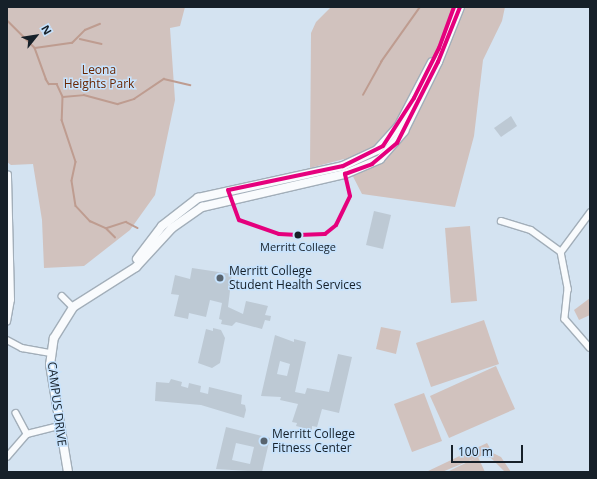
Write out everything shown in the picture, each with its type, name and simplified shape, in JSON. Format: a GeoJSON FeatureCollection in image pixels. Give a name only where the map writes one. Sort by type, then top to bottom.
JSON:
{"type":"FeatureCollection","features":[{"type":"Feature","properties":{"kind":"street","name":"CAMPUS DRIVE"},"geometry":{"type":"LineString","coordinates":[[124,273],[162,226],[198,198],[343,166],[382,146],[398,127],[414,98],[439,48],[454,7]]}},
{"type":"Feature","properties":{"kind":"street","name":"CAMPUS DRIVE"},"geometry":{"type":"LineString","coordinates":[[68,472],[58,426],[50,353],[58,331],[72,307],[124,273],[136,267],[183,218],[202,207],[345,174],[362,169],[387,153],[404,131],[438,62],[460,7]]}},
{"type":"Feature","properties":{"kind":"street"},"geometry":{"type":"LineString","coordinates":[[7,322],[11,300],[8,175]]}},
{"type":"Feature","properties":{"kind":"street"},"geometry":{"type":"LineString","coordinates":[[561,252],[590,213]]}},
{"type":"Feature","properties":{"kind":"street"},"geometry":{"type":"LineString","coordinates":[[501,221],[531,230],[561,252],[568,289],[566,319],[590,348]]}},
{"type":"Feature","properties":{"kind":"street"},"geometry":{"type":"LineString","coordinates":[[62,296],[72,307]]}},
{"type":"Feature","properties":{"kind":"street"},"geometry":{"type":"LineString","coordinates":[[7,340],[22,348],[50,353]]}},
{"type":"Feature","properties":{"kind":"street"},"geometry":{"type":"LineString","coordinates":[[16,413],[27,434]]}},
{"type":"Feature","properties":{"kind":"street"},"geometry":{"type":"LineString","coordinates":[[7,457],[27,434],[58,426]]}},
{"type":"Feature","properties":{"kind":"green space","name":"Leona Heights Park"},"geometry":{"type":"Polygon","coordinates":[[[7,7],[185,7],[180,26],[170,28],[175,100],[155,195],[130,230],[84,266],[44,268],[42,220],[33,164],[11,165],[7,162],[7,7]]]}},
{"type":"Feature","properties":{"kind":"green space"},"geometry":{"type":"Polygon","coordinates":[[[331,7],[505,7],[502,21],[483,60],[474,136],[455,207],[362,194],[344,159],[310,168],[311,33],[316,22],[331,7]]]}},
{"type":"Feature","properties":{"kind":"green space"},"geometry":{"type":"Polygon","coordinates":[[[470,226],[477,301],[451,303],[445,228],[470,226]]]}},
{"type":"Feature","properties":{"kind":"green space"},"geometry":{"type":"Polygon","coordinates":[[[590,298],[590,315],[579,320],[574,310],[590,298]]]}},
{"type":"Feature","properties":{"kind":"green space"},"geometry":{"type":"Polygon","coordinates":[[[484,320],[499,364],[431,387],[416,343],[484,320]]]}},
{"type":"Feature","properties":{"kind":"green space"},"geometry":{"type":"Polygon","coordinates":[[[381,327],[401,331],[396,354],[376,349],[381,327]]]}},
{"type":"Feature","properties":{"kind":"green space"},"geometry":{"type":"Polygon","coordinates":[[[496,366],[515,409],[449,438],[430,396],[496,366]]]}},
{"type":"Feature","properties":{"kind":"green space"},"geometry":{"type":"Polygon","coordinates":[[[424,393],[442,441],[412,452],[394,404],[424,393]]]}},
{"type":"Feature","properties":{"kind":"green space"},"geometry":{"type":"Polygon","coordinates":[[[487,443],[490,448],[487,450],[501,457],[511,472],[505,472],[491,458],[481,456],[442,472],[426,472],[487,443]]]}},
{"type":"Feature","properties":{"kind":"green space"},"geometry":{"type":"Polygon","coordinates":[[[478,457],[485,472],[447,472],[478,457]]]}},
{"type":"Feature","properties":{"kind":"building"},"geometry":{"type":"Polygon","coordinates":[[[511,116],[517,126],[501,137],[494,128],[511,116]]]}},
{"type":"Feature","properties":{"kind":"building"},"geometry":{"type":"Polygon","coordinates":[[[374,211],[391,215],[383,249],[366,245],[374,211]]]}},
{"type":"Feature","properties":{"kind":"building"},"geometry":{"type":"Polygon","coordinates":[[[192,268],[232,274],[228,307],[243,314],[246,301],[268,306],[265,315],[271,316],[270,321],[265,320],[262,329],[236,322],[232,326],[221,324],[222,320],[219,319],[222,303],[210,300],[206,317],[189,313],[188,319],[174,316],[179,295],[171,294],[175,275],[190,279],[192,268]]]}},
{"type":"Feature","properties":{"kind":"building"},"geometry":{"type":"Polygon","coordinates":[[[213,328],[221,330],[225,338],[220,363],[212,368],[198,363],[206,329],[213,331],[213,328]]]}},
{"type":"Feature","properties":{"kind":"building"},"geometry":{"type":"Polygon","coordinates":[[[275,335],[294,342],[294,339],[306,342],[295,392],[305,394],[307,388],[329,392],[338,354],[352,357],[339,413],[322,409],[317,427],[312,426],[312,430],[296,426],[297,423],[292,422],[298,404],[280,400],[281,397],[261,396],[275,335]],[[280,361],[277,374],[287,376],[290,364],[280,361]]]}},
{"type":"Feature","properties":{"kind":"building"},"geometry":{"type":"Polygon","coordinates":[[[171,379],[182,382],[181,386],[188,388],[189,383],[201,386],[200,392],[208,394],[209,387],[242,395],[241,404],[245,405],[246,410],[244,418],[201,405],[155,401],[156,382],[169,383],[171,379]]]}},
{"type":"Feature","properties":{"kind":"building"},"geometry":{"type":"Polygon","coordinates":[[[226,427],[270,438],[262,472],[216,469],[226,427]],[[236,443],[232,460],[250,464],[254,447],[236,443]]]}},
{"type":"Feature","properties":{"kind":"waterway"},"geometry":{"type":"LineString","coordinates":[[363,95],[381,62],[420,7]]}},
{"type":"Feature","properties":{"kind":"waterway"},"geometry":{"type":"LineString","coordinates":[[7,20],[35,48],[46,79],[49,84],[57,84],[63,97],[62,120],[76,162],[72,181],[76,206],[90,221],[106,228],[115,237]]}},
{"type":"Feature","properties":{"kind":"waterway"},"geometry":{"type":"LineString","coordinates":[[35,48],[72,43],[85,30],[100,24]]}},
{"type":"Feature","properties":{"kind":"waterway"},"geometry":{"type":"LineString","coordinates":[[80,39],[101,44]]}},
{"type":"Feature","properties":{"kind":"waterway"},"geometry":{"type":"LineString","coordinates":[[63,97],[84,95],[118,104],[134,99],[164,79],[190,85]]}},
{"type":"Feature","properties":{"kind":"waterway"},"geometry":{"type":"LineString","coordinates":[[107,228],[126,222],[138,228]]}},
{"type":"Feature","properties":{"kind":"transit line"},"geometry":{"type":"LineString","coordinates":[[454,7],[439,48],[414,98],[383,146],[343,166],[228,190],[239,220],[279,234],[298,235],[325,234],[336,225],[350,196],[345,174],[372,164],[397,143],[438,62],[460,7]]}},
{"type":"Feature","properties":{"kind":"place","name":"Merritt College"},"geometry":{"type":"Point","coordinates":[298,235]}},
{"type":"Feature","properties":{"kind":"place","name":"Merritt College Student Health Services"},"geometry":{"type":"Point","coordinates":[220,278]}},
{"type":"Feature","properties":{"kind":"place","name":"Merritt College Fitness Center"},"geometry":{"type":"Point","coordinates":[264,441]}}]}
